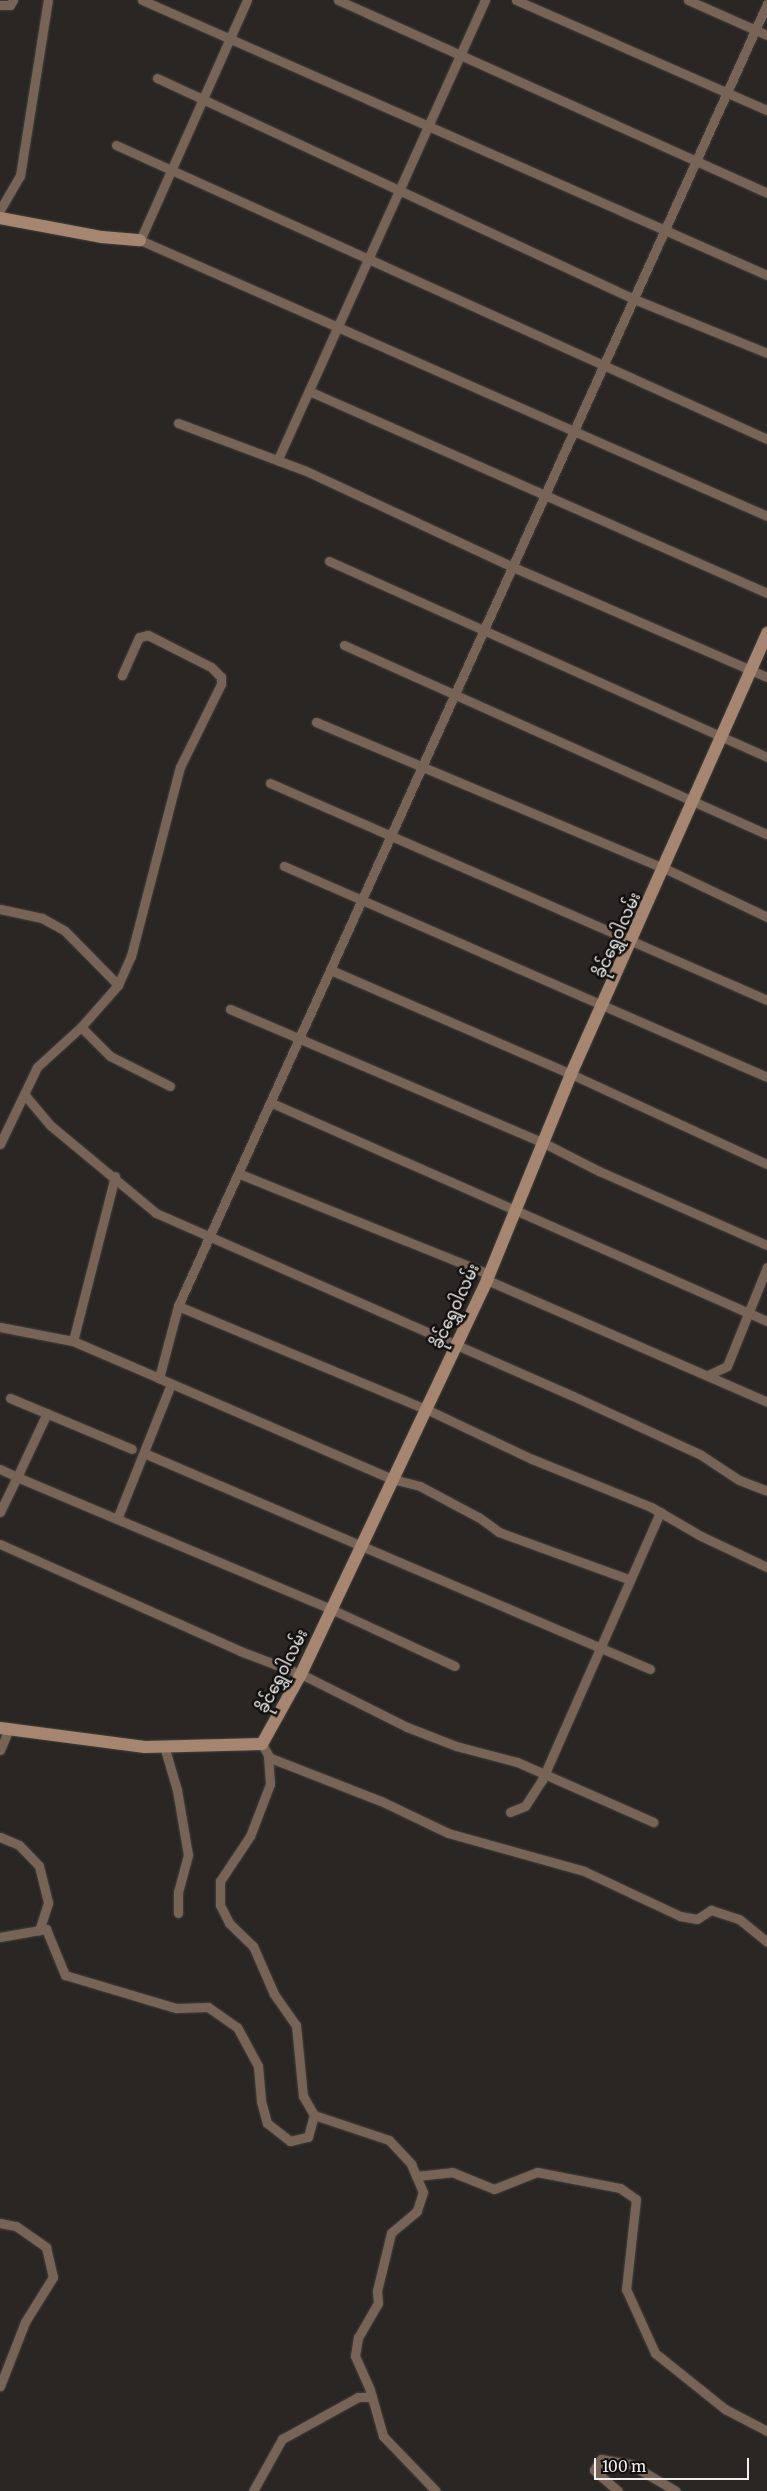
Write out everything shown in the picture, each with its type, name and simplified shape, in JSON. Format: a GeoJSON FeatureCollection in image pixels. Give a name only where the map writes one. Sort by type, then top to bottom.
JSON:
{"type":"FeatureCollection","features":[{"type":"Feature","properties":{"kind":"street"},"geometry":{"type":"LineString","coordinates":[[0,6],[10,4],[13,0]]}},
{"type":"Feature","properties":{"kind":"street"},"geometry":{"type":"LineString","coordinates":[[0,210],[20,176],[48,0]]}},
{"type":"Feature","properties":{"kind":"street"},"geometry":{"type":"LineString","coordinates":[[142,0],[230,37],[664,232],[767,275]]}},
{"type":"Feature","properties":{"kind":"street"},"geometry":{"type":"LineString","coordinates":[[140,240],[247,0]]}},
{"type":"Feature","properties":{"kind":"street"},"geometry":{"type":"LineString","coordinates":[[338,0],[695,163],[767,193]]}},
{"type":"Feature","properties":{"kind":"street"},"geometry":{"type":"LineString","coordinates":[[278,459],[485,0]]}},
{"type":"Feature","properties":{"kind":"street"},"geometry":{"type":"LineString","coordinates":[[516,0],[767,110]]}},
{"type":"Feature","properties":{"kind":"street"},"geometry":{"type":"LineString","coordinates":[[688,0],[767,35]]}},
{"type":"Feature","properties":{"kind":"street"},"geometry":{"type":"LineString","coordinates":[[159,1378],[178,1306],[333,971],[455,695],[767,4]]}},
{"type":"Feature","properties":{"kind":"street"},"geometry":{"type":"LineString","coordinates":[[157,78],[400,188],[634,299],[767,353]]}},
{"type":"Feature","properties":{"kind":"street"},"geometry":{"type":"LineString","coordinates":[[116,145],[767,439]]}},
{"type":"Feature","properties":{"kind":"street"},"geometry":{"type":"LineString","coordinates":[[0,218],[102,237],[140,240],[574,433],[767,516]]}},
{"type":"Feature","properties":{"kind":"street"},"geometry":{"type":"LineString","coordinates":[[308,391],[546,494],[767,593]]}},
{"type":"Feature","properties":{"kind":"street"},"geometry":{"type":"LineString","coordinates":[[178,423],[278,459],[513,567],[767,677]]}},
{"type":"Feature","properties":{"kind":"street"},"geometry":{"type":"LineString","coordinates":[[329,561],[767,757]]}},
{"type":"Feature","properties":{"kind":"street","name":"ခိုင်ရွှေဝါလမ်း"},"geometry":{"type":"LineString","coordinates":[[262,1744],[301,1674],[488,1277],[514,1208],[544,1143],[571,1074],[632,942],[767,633]]}},
{"type":"Feature","properties":{"kind":"street"},"geometry":{"type":"LineString","coordinates":[[0,1144],[37,1067],[81,1027],[118,985],[131,956],[180,767],[221,684],[221,677],[195,657],[148,635],[139,637],[122,675]]}},
{"type":"Feature","properties":{"kind":"street"},"geometry":{"type":"LineString","coordinates":[[344,645],[767,834]]}},
{"type":"Feature","properties":{"kind":"street"},"geometry":{"type":"LineString","coordinates":[[316,722],[424,765],[664,868],[767,917]]}},
{"type":"Feature","properties":{"kind":"street"},"geometry":{"type":"LineString","coordinates":[[270,783],[394,835],[632,942],[767,1000]]}},
{"type":"Feature","properties":{"kind":"street"},"geometry":{"type":"LineString","coordinates":[[284,866],[603,1007],[767,1077]]}},
{"type":"Feature","properties":{"kind":"street"},"geometry":{"type":"LineString","coordinates":[[0,910],[42,918],[65,931],[118,985]]}},
{"type":"Feature","properties":{"kind":"street"},"geometry":{"type":"LineString","coordinates":[[333,971],[571,1074],[767,1164]]}},
{"type":"Feature","properties":{"kind":"street"},"geometry":{"type":"LineString","coordinates":[[230,1009],[302,1038],[544,1143],[600,1171],[767,1245]]}},
{"type":"Feature","properties":{"kind":"street"},"geometry":{"type":"LineString","coordinates":[[81,1027],[110,1056],[170,1086]]}},
{"type":"Feature","properties":{"kind":"street"},"geometry":{"type":"LineString","coordinates":[[24,1094],[50,1125],[115,1176],[156,1213],[209,1239],[455,1345],[684,1448],[739,1480],[767,1491]]}},
{"type":"Feature","properties":{"kind":"street"},"geometry":{"type":"LineString","coordinates":[[272,1103],[514,1208],[627,1261],[767,1321]]}},
{"type":"Feature","properties":{"kind":"street"},"geometry":{"type":"LineString","coordinates":[[240,1174],[488,1277],[767,1402]]}},
{"type":"Feature","properties":{"kind":"street"},"geometry":{"type":"LineString","coordinates":[[73,1341],[115,1176]]}},
{"type":"Feature","properties":{"kind":"street"},"geometry":{"type":"LineString","coordinates":[[708,1375],[727,1366],[767,1267]]}},
{"type":"Feature","properties":{"kind":"street"},"geometry":{"type":"LineString","coordinates":[[178,1306],[426,1409],[532,1459],[660,1512],[767,1567]]}},
{"type":"Feature","properties":{"kind":"street"},"geometry":{"type":"LineString","coordinates":[[0,1327],[73,1341],[392,1479],[420,1486],[478,1517],[499,1532],[628,1579]]}},
{"type":"Feature","properties":{"kind":"street"},"geometry":{"type":"LineString","coordinates":[[117,1519],[170,1384]]}},
{"type":"Feature","properties":{"kind":"street"},"geometry":{"type":"LineString","coordinates":[[10,1398],[132,1449]]}},
{"type":"Feature","properties":{"kind":"street"},"geometry":{"type":"LineString","coordinates":[[0,1512],[47,1412]]}},
{"type":"Feature","properties":{"kind":"street"},"geometry":{"type":"LineString","coordinates":[[144,1453],[650,1669]]}},
{"type":"Feature","properties":{"kind":"street"},"geometry":{"type":"LineString","coordinates":[[0,1469],[331,1609],[454,1666]]}},
{"type":"Feature","properties":{"kind":"street"},"geometry":{"type":"LineString","coordinates":[[510,1812],[525,1806],[544,1775],[628,1579],[660,1512]]}},
{"type":"Feature","properties":{"kind":"street"},"geometry":{"type":"LineString","coordinates":[[0,1544],[240,1650],[301,1674],[407,1727],[456,1746],[518,1762],[653,1822]]}},
{"type":"Feature","properties":{"kind":"street"},"geometry":{"type":"LineString","coordinates":[[0,1750],[4,1728],[164,1746],[262,1744],[268,1757],[270,1784],[260,1817],[220,1881],[220,1905],[229,1923],[253,1946],[274,1994],[296,2026],[303,2096],[314,2117],[308,2137],[290,2141],[267,2122],[261,2100],[258,2066],[237,2027],[208,2007],[176,2008],[66,1975],[46,1929],[0,1937]]}},
{"type":"Feature","properties":{"kind":"street"},"geometry":{"type":"LineString","coordinates":[[164,1746],[177,1790],[188,1855],[178,1892],[178,1913]]}},
{"type":"Feature","properties":{"kind":"street"},"geometry":{"type":"LineString","coordinates":[[268,1757],[381,1801],[448,1834],[584,1871],[680,1916],[697,1919],[711,1910],[738,1919],[767,1942]]}},
{"type":"Feature","properties":{"kind":"street"},"geometry":{"type":"LineString","coordinates":[[0,1836],[19,1845],[39,1866],[48,1903],[39,1931]]}},
{"type":"Feature","properties":{"kind":"street"},"geometry":{"type":"LineString","coordinates":[[314,2117],[389,2140],[411,2164],[423,2192],[417,2211],[391,2233],[377,2291],[378,2303],[358,2337],[355,2356],[372,2397],[383,2436],[436,2491]]}},
{"type":"Feature","properties":{"kind":"street"},"geometry":{"type":"LineString","coordinates":[[416,2176],[452,2172],[494,2189],[537,2172],[620,2188],[636,2199],[626,2289],[655,2354],[725,2409],[767,2431]]}},
{"type":"Feature","properties":{"kind":"street"},"geometry":{"type":"LineString","coordinates":[[0,2223],[16,2226],[46,2247],[53,2277],[25,2322],[0,2386]]}},
{"type":"Feature","properties":{"kind":"street"},"geometry":{"type":"LineString","coordinates":[[253,2491],[282,2439],[358,2397],[372,2397]]}},
{"type":"Feature","properties":{"kind":"street"},"geometry":{"type":"LineString","coordinates":[[618,2491],[594,2470],[601,2459],[630,2464],[676,2491]]}}]}
